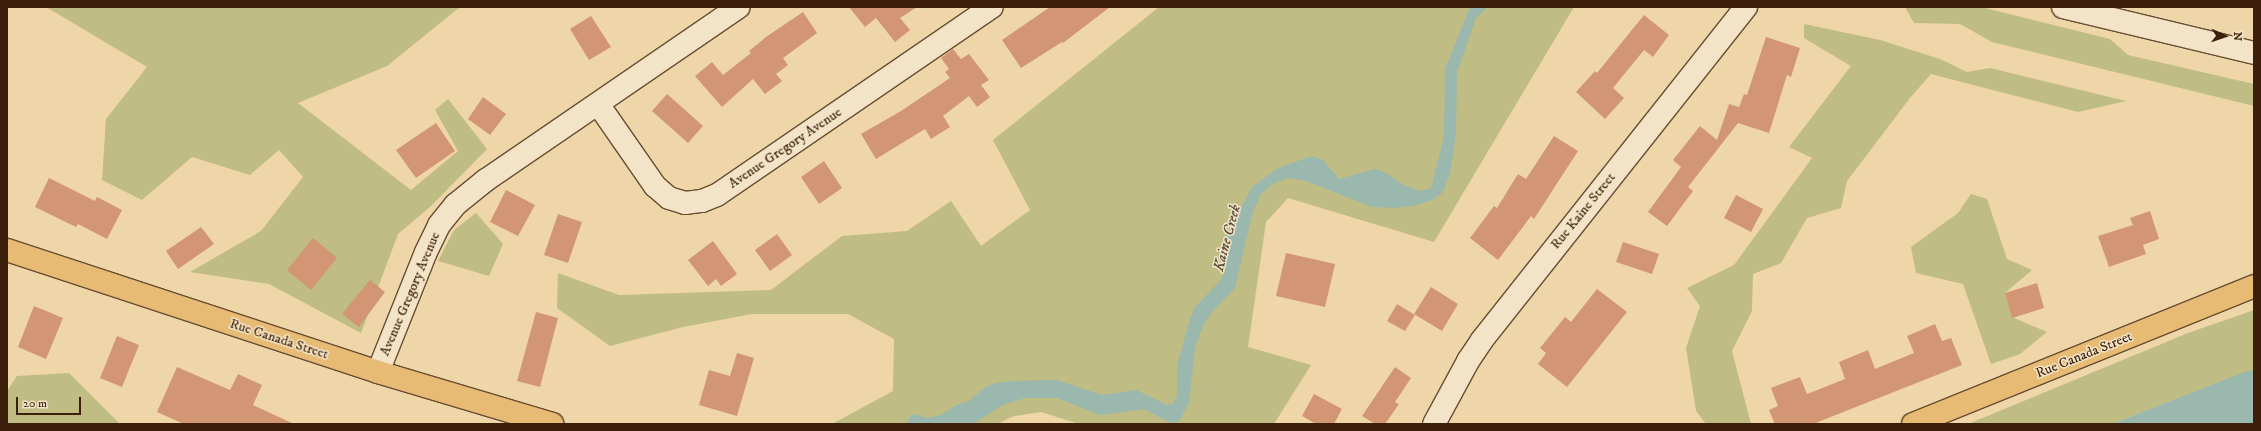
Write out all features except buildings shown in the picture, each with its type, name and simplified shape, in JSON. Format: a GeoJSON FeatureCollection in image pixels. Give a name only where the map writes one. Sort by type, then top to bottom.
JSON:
{"type":"FeatureCollection","features":[{"type":"Feature","properties":{"kind":"main road","name":"Rue Canada Street"},"geometry":{"type":"LineString","coordinates":[[7,250],[378,372],[552,424]]}},
{"type":"Feature","properties":{"kind":"main road","name":"Rue Canada Street"},"geometry":{"type":"LineString","coordinates":[[1913,424],[2254,286]]}},
{"type":"Feature","properties":{"kind":"street","name":"Avenue Gregory Avenue"},"geometry":{"type":"LineString","coordinates":[[378,372],[426,252],[439,225],[455,205],[486,180],[739,7]]}},
{"type":"Feature","properties":{"kind":"street","name":"Avenue Gregory Avenue"},"geometry":{"type":"LineString","coordinates":[[598,104],[655,186],[669,198],[685,203],[702,201],[717,195],[992,7]]}},
{"type":"Feature","properties":{"kind":"street","name":"Rue Kaine Street"},"geometry":{"type":"LineString","coordinates":[[1434,424],[1468,361],[1482,340],[1746,7]]}},
{"type":"Feature","properties":{"kind":"street"},"geometry":{"type":"LineString","coordinates":[[2063,7],[2254,53]]}},
{"type":"Feature","properties":{"kind":"shaded area"},"geometry":{"type":"Polygon","coordinates":[[[46,7],[460,7],[387,66],[298,103],[411,190],[458,151],[435,110],[448,99],[487,149],[431,206],[398,234],[361,333],[269,284],[190,272],[261,231],[303,177],[279,150],[250,175],[192,157],[142,200],[102,180],[106,119],[147,67],[46,7]]]}},
{"type":"Feature","properties":{"kind":"shaded area"},"geometry":{"type":"Polygon","coordinates":[[[1159,7],[1574,7],[1434,242],[1288,198],[1266,222],[1248,347],[1311,365],[1274,424],[1079,424],[1041,412],[1014,416],[997,424],[832,424],[893,391],[894,339],[848,314],[752,314],[683,327],[610,346],[557,308],[558,273],[619,295],[771,290],[842,236],[907,231],[951,201],[981,246],[1030,210],[993,140],[1159,7]]]}},
{"type":"Feature","properties":{"kind":"shaded area"},"geometry":{"type":"Polygon","coordinates":[[[1905,7],[1981,7],[2110,39],[2128,55],[2254,84],[2254,106],[1992,42],[1960,24],[1914,23],[1905,7]]]}},
{"type":"Feature","properties":{"kind":"shaded area"},"geometry":{"type":"Polygon","coordinates":[[[1804,24],[1880,40],[1940,59],[1967,72],[1990,68],[2126,101],[2078,112],[1931,74],[1910,98],[1847,181],[1841,208],[1807,218],[1781,263],[1753,274],[1752,311],[1732,351],[1751,424],[1706,424],[1696,411],[1686,348],[1700,306],[1687,288],[1734,265],[1812,158],[1789,147],[1851,66],[1804,38],[1804,24]]]}},
{"type":"Feature","properties":{"kind":"shaded area"},"geometry":{"type":"Polygon","coordinates":[[[1971,194],[1987,199],[2007,259],[2032,270],[2005,293],[2012,317],[2047,332],[2020,354],[1991,364],[1963,284],[1916,273],[1911,247],[1958,213],[1971,194]]]}},
{"type":"Feature","properties":{"kind":"shaded area"},"geometry":{"type":"Polygon","coordinates":[[[476,213],[503,244],[489,276],[438,261],[454,230],[476,213]]]}},
{"type":"Feature","properties":{"kind":"shaded area"},"geometry":{"type":"Polygon","coordinates":[[[2254,310],[2254,370],[2112,424],[1968,424],[2188,333],[2254,310]]]}},
{"type":"Feature","properties":{"kind":"shaded area"},"geometry":{"type":"Polygon","coordinates":[[[69,373],[120,424],[7,424],[7,391],[17,376],[69,373]]]}},
{"type":"Feature","properties":{"kind":"water","name":"Kaine Creek"},"geometry":{"type":"Polygon","coordinates":[[[1470,7],[1488,7],[1476,18],[1457,72],[1456,133],[1450,174],[1443,192],[1434,199],[1414,206],[1393,208],[1372,207],[1303,180],[1287,178],[1273,184],[1261,194],[1253,211],[1235,288],[1212,312],[1202,328],[1195,348],[1189,403],[1179,421],[1171,423],[1144,409],[1100,415],[1057,398],[1025,398],[1003,405],[973,424],[907,424],[911,415],[914,414],[927,418],[941,415],[956,405],[969,401],[984,388],[996,383],[1011,381],[1057,380],[1102,395],[1136,390],[1167,405],[1174,403],[1177,394],[1177,365],[1191,316],[1195,307],[1221,280],[1225,270],[1225,238],[1252,187],[1278,168],[1312,156],[1323,160],[1339,179],[1375,169],[1386,173],[1402,184],[1420,191],[1431,188],[1444,137],[1445,69],[1470,7]]]}},
{"type":"Feature","properties":{"kind":"water"},"geometry":{"type":"Polygon","coordinates":[[[2254,370],[2254,424],[2112,424],[2242,373],[2254,370]]]}}]}
